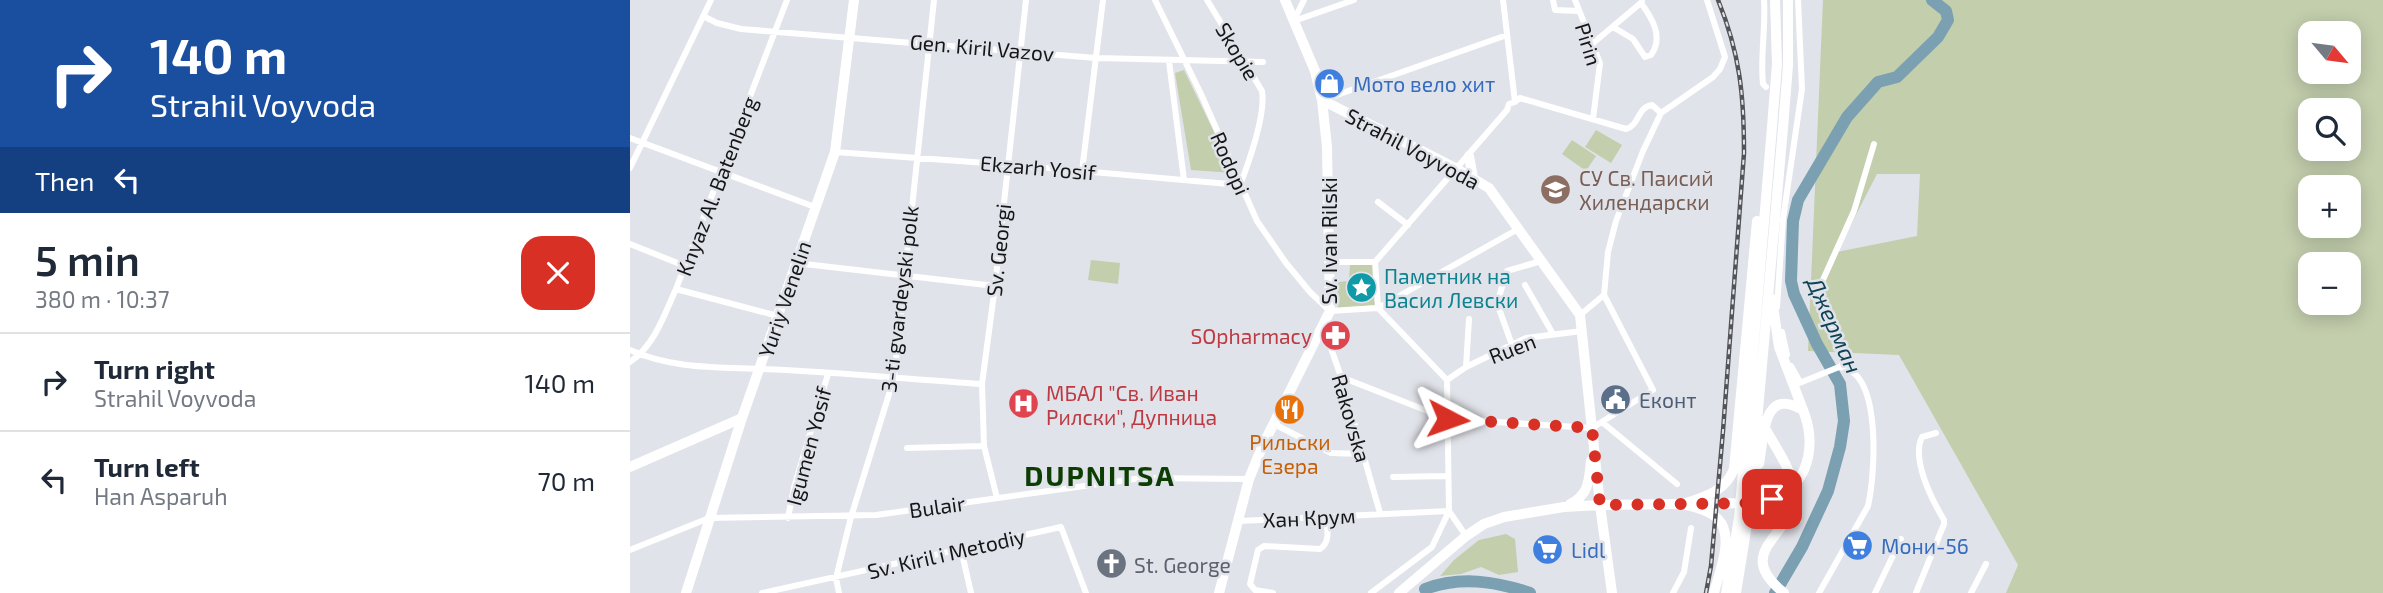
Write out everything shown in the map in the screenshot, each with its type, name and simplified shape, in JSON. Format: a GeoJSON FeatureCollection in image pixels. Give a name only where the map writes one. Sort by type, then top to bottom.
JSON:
{"type":"FeatureCollection","features":[{"type":"Feature","properties":{"kind":"main road"},"geometry":{"type":"LineString","coordinates":[[1726,593],[1739,518],[1773,118],[1777,64],[1775,0]]}},
{"type":"Feature","properties":{"kind":"main road"},"geometry":{"type":"LineString","coordinates":[[1745,543],[1788,65],[1788,0]]}},
{"type":"Feature","properties":{"kind":"main road"},"geometry":{"type":"LineString","coordinates":[[1682,503],[1704,504],[1723,487],[1734,469],[1756,229],[1773,118]]}},
{"type":"Feature","properties":{"kind":"main road"},"geometry":{"type":"LineString","coordinates":[[1770,269],[1776,333],[1800,383],[1803,410]]}},
{"type":"Feature","properties":{"kind":"main road"},"geometry":{"type":"LineString","coordinates":[[1736,593],[1765,428],[1771,410],[1783,403],[1800,383]]}},
{"type":"Feature","properties":{"kind":"main road"},"geometry":{"type":"LineString","coordinates":[[1783,403],[1790,403],[1803,410]]}},
{"type":"Feature","properties":{"kind":"main road"},"geometry":{"type":"LineString","coordinates":[[1765,428],[1794,489],[1788,515],[1764,553],[1763,568],[1773,584],[1784,593]]}},
{"type":"Feature","properties":{"kind":"main road"},"geometry":{"type":"LineString","coordinates":[[1704,504],[1717,519],[1725,535],[1714,593]]}},
{"type":"Feature","properties":{"kind":"street","name":"Knyaz Al. Batenberg"},"geometry":{"type":"LineString","coordinates":[[630,362],[641,355],[657,332],[676,289],[787,0]]}},
{"type":"Feature","properties":{"kind":"street","name":"Yuriy Venelin"},"geometry":{"type":"LineString","coordinates":[[687,593],[742,418],[835,152],[854,0]]}},
{"type":"Feature","properties":{"kind":"street","name":"3-ti gvardeyski polk"},"geometry":{"type":"LineString","coordinates":[[839,593],[836,578],[851,517],[894,378],[934,0]]}},
{"type":"Feature","properties":{"kind":"street","name":"Sv. Georgi"},"geometry":{"type":"LineString","coordinates":[[998,498],[984,446],[982,384],[1026,0]]}},
{"type":"Feature","properties":{"kind":"street"},"geometry":{"type":"LineString","coordinates":[[1082,171],[1103,0]]}},
{"type":"Feature","properties":{"kind":"street","name":"Rodopi"},"geometry":{"type":"LineString","coordinates":[[1155,0],[1225,147],[1240,185],[1269,240],[1310,292],[1330,311]]}},
{"type":"Feature","properties":{"kind":"street","name":"Skopie"},"geometry":{"type":"LineString","coordinates":[[1208,0],[1262,91],[1264,101],[1249,162],[1240,185]]}},
{"type":"Feature","properties":{"kind":"street","name":"Sv. Ivan Rilski"},"geometry":{"type":"LineString","coordinates":[[1219,593],[1249,479],[1273,424],[1330,311],[1327,147],[1322,100],[1315,71],[1285,0]]}},
{"type":"Feature","properties":{"kind":"street"},"geometry":{"type":"LineString","coordinates":[[1294,21],[1304,0]]}},
{"type":"Feature","properties":{"kind":"street"},"geometry":{"type":"LineString","coordinates":[[1294,21],[1353,0]]}},
{"type":"Feature","properties":{"kind":"street"},"geometry":{"type":"LineString","coordinates":[[1503,0],[1515,102]]}},
{"type":"Feature","properties":{"kind":"street","name":"Pirin"},"geometry":{"type":"LineString","coordinates":[[1553,0],[1555,10],[1579,11]]}},
{"type":"Feature","properties":{"kind":"street","name":"Pirin"},"geometry":{"type":"LineString","coordinates":[[1575,0],[1600,63],[1593,119]]}},
{"type":"Feature","properties":{"kind":"street"},"geometry":{"type":"LineString","coordinates":[[1341,377],[1448,419],[1592,428],[1653,390],[1604,295],[1608,252],[1616,221],[1661,113],[1713,77],[1724,63],[1725,57],[1707,0]]}},
{"type":"Feature","properties":{"kind":"street"},"geometry":{"type":"LineString","coordinates":[[1764,0],[1765,44],[1761,71],[1766,88]]}},
{"type":"Feature","properties":{"kind":"street"},"geometry":{"type":"LineString","coordinates":[[1798,0],[1802,89],[1783,219],[1777,311],[1786,354],[1800,383],[1840,367],[1850,369],[1858,379],[1871,408],[1873,462],[1871,492],[1862,518],[1819,593]]}},
{"type":"Feature","properties":{"kind":"street"},"geometry":{"type":"LineString","coordinates":[[1592,44],[1643,1],[1657,31],[1656,46],[1651,55],[1645,57],[1633,39],[1613,27]]}},
{"type":"Feature","properties":{"kind":"street"},"geometry":{"type":"LineString","coordinates":[[630,168],[703,16],[707,2]]}},
{"type":"Feature","properties":{"kind":"street","name":"Gen. Kiril Vazov"},"geometry":{"type":"LineString","coordinates":[[703,16],[741,29],[1096,58],[1263,62]]}},
{"type":"Feature","properties":{"kind":"street"},"geometry":{"type":"LineString","coordinates":[[1335,96],[1507,36]]}},
{"type":"Feature","properties":{"kind":"street"},"geometry":{"type":"LineString","coordinates":[[1169,61],[1184,180]]}},
{"type":"Feature","properties":{"kind":"street"},"geometry":{"type":"LineString","coordinates":[[1793,89],[1802,89]]}},
{"type":"Feature","properties":{"kind":"street"},"geometry":{"type":"LineString","coordinates":[[1371,593],[1432,547],[1449,511],[1447,380],[1378,308],[1375,262],[1469,156],[1509,104],[1520,98],[1626,129],[1634,124],[1647,105],[1652,104],[1661,113]]}},
{"type":"Feature","properties":{"kind":"street","name":"Strahil Voyvoda"},"geometry":{"type":"LineString","coordinates":[[1322,100],[1489,188],[1580,315],[1612,593]]}},
{"type":"Feature","properties":{"kind":"street"},"geometry":{"type":"LineString","coordinates":[[630,138],[815,207]]}},
{"type":"Feature","properties":{"kind":"street"},"geometry":{"type":"LineString","coordinates":[[1840,367],[1841,348],[1817,293],[1854,211],[1874,144]]}},
{"type":"Feature","properties":{"kind":"street","name":"Ekzarh Yosif"},"geometry":{"type":"LineString","coordinates":[[835,152],[1240,185]]}},
{"type":"Feature","properties":{"kind":"street"},"geometry":{"type":"LineString","coordinates":[[1469,156],[1473,178]]}},
{"type":"Feature","properties":{"kind":"street"},"geometry":{"type":"LineString","coordinates":[[1378,202],[1408,225]]}},
{"type":"Feature","properties":{"kind":"street"},"geometry":{"type":"LineString","coordinates":[[1330,311],[1378,308],[1518,229]]}},
{"type":"Feature","properties":{"kind":"street"},"geometry":{"type":"LineString","coordinates":[[630,244],[685,266]]}},
{"type":"Feature","properties":{"kind":"street"},"geometry":{"type":"LineString","coordinates":[[1512,345],[1497,303],[1503,280],[1507,271],[1541,261]]}},
{"type":"Feature","properties":{"kind":"street"},"geometry":{"type":"LineString","coordinates":[[1329,262],[1375,262]]}},
{"type":"Feature","properties":{"kind":"street"},"geometry":{"type":"LineString","coordinates":[[796,263],[995,286]]}},
{"type":"Feature","properties":{"kind":"street"},"geometry":{"type":"LineString","coordinates":[[1525,285],[1553,334]]}},
{"type":"Feature","properties":{"kind":"street"},"geometry":{"type":"LineString","coordinates":[[676,289],[778,316]]}},
{"type":"Feature","properties":{"kind":"street"},"geometry":{"type":"LineString","coordinates":[[1580,315],[1604,295]]}},
{"type":"Feature","properties":{"kind":"street"},"geometry":{"type":"LineString","coordinates":[[1466,367],[1469,319]]}},
{"type":"Feature","properties":{"kind":"street","name":"Rakovska"},"geometry":{"type":"LineString","coordinates":[[1323,325],[1341,377],[1380,513]]}},
{"type":"Feature","properties":{"kind":"street","name":"Ruen"},"geometry":{"type":"LineString","coordinates":[[1447,380],[1466,367],[1526,338],[1582,331]]}},
{"type":"Feature","properties":{"kind":"street"},"geometry":{"type":"LineString","coordinates":[[630,351],[695,367],[982,384]]}},
{"type":"Feature","properties":{"kind":"street","name":"Igumen Yosif"},"geometry":{"type":"LineString","coordinates":[[788,518],[794,487],[828,374]]}},
{"type":"Feature","properties":{"kind":"street"},"geometry":{"type":"LineString","coordinates":[[1704,504],[1760,503],[1789,489],[1801,474],[1810,455],[1810,435],[1803,410]]}},
{"type":"Feature","properties":{"kind":"street"},"geometry":{"type":"LineString","coordinates":[[630,467],[742,418]]}},
{"type":"Feature","properties":{"kind":"street"},"geometry":{"type":"LineString","coordinates":[[1602,422],[1678,484]]}},
{"type":"Feature","properties":{"kind":"street"},"geometry":{"type":"LineString","coordinates":[[1273,424],[1331,453],[1362,454]]}},
{"type":"Feature","properties":{"kind":"street"},"geometry":{"type":"LineString","coordinates":[[1916,593],[1944,524],[1930,496],[1919,452],[1922,437],[1936,433]]}},
{"type":"Feature","properties":{"kind":"street"},"geometry":{"type":"LineString","coordinates":[[1564,507],[1579,500],[1585,493],[1593,443]]}},
{"type":"Feature","properties":{"kind":"street"},"geometry":{"type":"LineString","coordinates":[[907,448],[984,446]]}},
{"type":"Feature","properties":{"kind":"street"},"geometry":{"type":"LineString","coordinates":[[1393,477],[1448,476]]}},
{"type":"Feature","properties":{"kind":"street","name":"Bulair"},"geometry":{"type":"LineString","coordinates":[[630,550],[709,519],[851,517],[1142,478],[1249,479]]}},
{"type":"Feature","properties":{"kind":"street"},"geometry":{"type":"LineString","coordinates":[[1399,593],[1466,536],[1484,524],[1504,517],[1564,507],[1682,503]]}},
{"type":"Feature","properties":{"kind":"street"},"geometry":{"type":"LineString","coordinates":[[1449,511],[1466,536]]}},
{"type":"Feature","properties":{"kind":"street","name":"Хан Крум"},"geometry":{"type":"LineString","coordinates":[[1238,521],[1449,511]]}},
{"type":"Feature","properties":{"kind":"street"},"geometry":{"type":"LineString","coordinates":[[1273,593],[1255,590],[1250,584],[1258,550],[1265,546],[1320,549],[1325,546],[1327,540],[1326,517]]}},
{"type":"Feature","properties":{"kind":"street","name":"Sv. Kiril i Metodiy"},"geometry":{"type":"LineString","coordinates":[[762,593],[1061,527],[1086,593]]}},
{"type":"Feature","properties":{"kind":"street"},"geometry":{"type":"LineString","coordinates":[[1673,593],[1684,572],[1691,528]]}},
{"type":"Feature","properties":{"kind":"street"},"geometry":{"type":"LineString","coordinates":[[1874,593],[1901,540]]}},
{"type":"Feature","properties":{"kind":"street"},"geometry":{"type":"LineString","coordinates":[[961,549],[971,593]]}},
{"type":"Feature","properties":{"kind":"street"},"geometry":{"type":"LineString","coordinates":[[1971,593],[1986,564]]}},
{"type":"Feature","properties":{"kind":"green space"},"geometry":{"type":"Polygon","coordinates":[[[1823,0],[2383,0],[2383,593],[2006,593],[2018,565],[1899,355],[1808,351],[1823,0]],[[1877,174],[1837,252],[1917,236],[1920,174],[1877,174]]]}},
{"type":"Feature","properties":{"kind":"green space"},"geometry":{"type":"Polygon","coordinates":[[[1184,70],[1234,173],[1191,170],[1175,73],[1184,70]]]}},
{"type":"Feature","properties":{"kind":"green space"},"geometry":{"type":"Polygon","coordinates":[[[1596,130],[1622,145],[1611,163],[1585,147],[1596,130]]]}},
{"type":"Feature","properties":{"kind":"green space"},"geometry":{"type":"Polygon","coordinates":[[[1572,140],[1596,156],[1586,171],[1562,154],[1572,140]]]}},
{"type":"Feature","properties":{"kind":"green space"},"geometry":{"type":"Polygon","coordinates":[[[1091,260],[1120,263],[1118,284],[1088,280],[1091,260]]]}},
{"type":"Feature","properties":{"kind":"green space"},"geometry":{"type":"Polygon","coordinates":[[[1350,264],[1374,264],[1375,305],[1338,308],[1337,282],[1349,281],[1350,264]]]}},
{"type":"Feature","properties":{"kind":"green space"},"geometry":{"type":"Polygon","coordinates":[[[1506,534],[1515,539],[1518,572],[1499,575],[1481,567],[1461,574],[1440,576],[1454,560],[1479,540],[1506,534]]]}},
{"type":"Feature","properties":{"kind":"waterway","name":"Джерман"},"geometry":{"type":"LineString","coordinates":[[1775,593],[1802,547],[1828,491],[1844,421],[1840,384],[1817,344],[1794,294],[1791,281],[1793,221],[1798,200],[1847,117],[1878,82],[1897,77],[1938,37],[1948,20],[1946,11],[1932,0]]}},
{"type":"Feature","properties":{"kind":"waterway"},"geometry":{"type":"LineString","coordinates":[[1425,589],[1464,581],[1504,585],[1530,593]]}},
{"type":"Feature","properties":{"kind":"railway"},"geometry":{"type":"LineString","coordinates":[[1706,593],[1711,566],[1723,431],[1744,153],[1743,112],[1736,57],[1718,0]]}},
{"type":"Feature","properties":{"kind":"place","name":"Мото вело хит"},"geometry":{"type":"Point","coordinates":[1330,83]}},
{"type":"Feature","properties":{"kind":"place","name":"СУ Св. Паисий Хилендарски"},"geometry":{"type":"Point","coordinates":[1556,189]}},
{"type":"Feature","properties":{"kind":"place","name":"Паметник на Васил Левски"},"geometry":{"type":"Point","coordinates":[1361,287]}},
{"type":"Feature","properties":{"kind":"place","name":"SOpharmacy"},"geometry":{"type":"Point","coordinates":[1335,335]}},
{"type":"Feature","properties":{"kind":"place","name":"Еконт"},"geometry":{"type":"Point","coordinates":[1616,399]}},
{"type":"Feature","properties":{"kind":"place","name":"МБАЛ \"Св. Иван Рилски\", Дупница"},"geometry":{"type":"Point","coordinates":[1023,404]}},
{"type":"Feature","properties":{"kind":"place","name":"Рильски Езера"},"geometry":{"type":"Point","coordinates":[1290,409]}},
{"type":"Feature","properties":{"kind":"place","name":"Мони-56"},"geometry":{"type":"Point","coordinates":[1858,545]}},
{"type":"Feature","properties":{"kind":"place","name":"Lidl"},"geometry":{"type":"Point","coordinates":[1548,549]}},
{"type":"Feature","properties":{"kind":"place","name":"St. George"},"geometry":{"type":"Point","coordinates":[1111,564]}},
{"type":"Feature","properties":{"kind":"district","name":"DUPNITSA"},"geometry":{"type":"Point","coordinates":[1100,475]}},
{"type":"Feature","properties":{"kind":"route"},"geometry":{"type":"LineString","coordinates":[[1448,419],[1592,428],[1600,505],[1755,503],[1772,499]]}}]}
